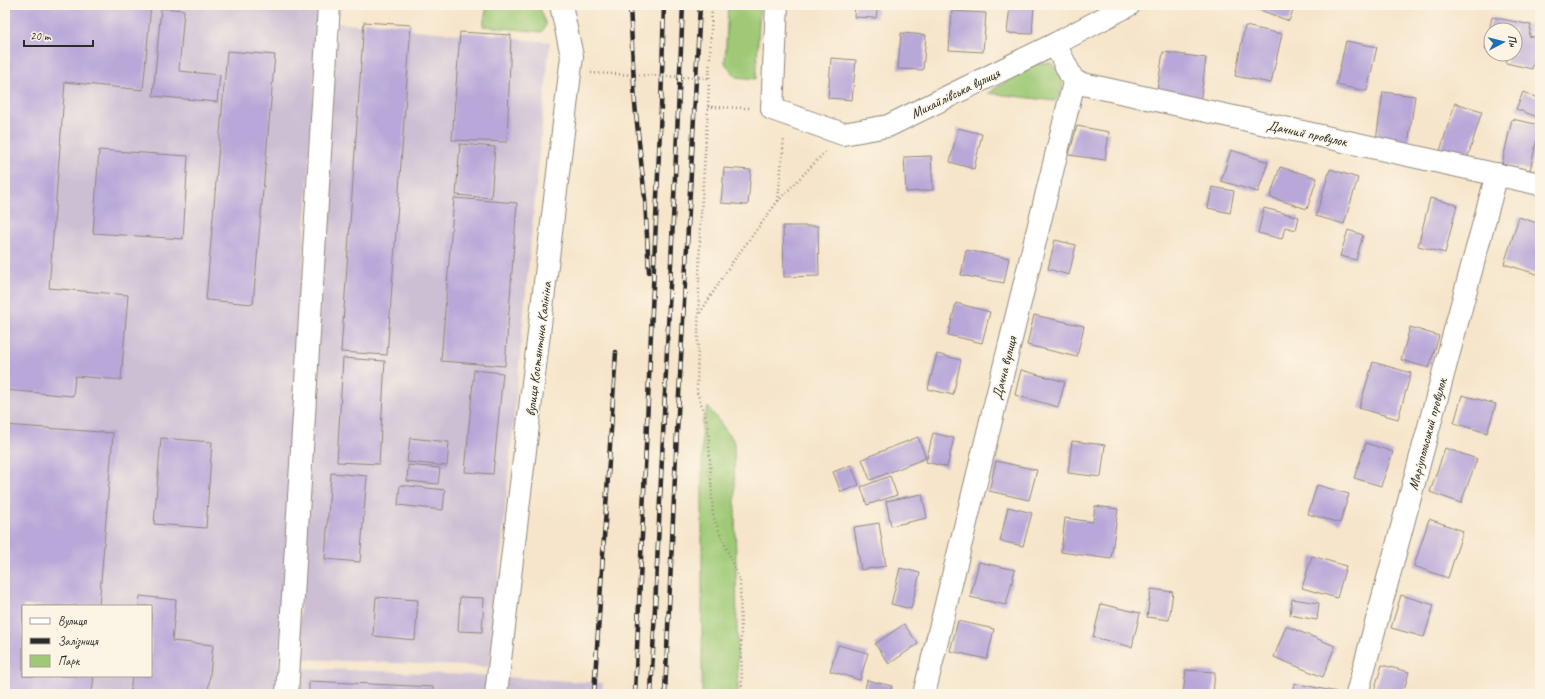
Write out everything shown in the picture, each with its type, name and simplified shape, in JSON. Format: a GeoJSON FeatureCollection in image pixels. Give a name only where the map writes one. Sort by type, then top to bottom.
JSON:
{"type":"FeatureCollection","features":[{"type":"Feature","properties":{"kind":"street"},"geometry":{"type":"LineString","coordinates":[[287,694],[329,5]]}},
{"type":"Feature","properties":{"kind":"street","name":"вулиця Костянтина Калініна"},"geometry":{"type":"LineString","coordinates":[[496,694],[572,56],[561,5]]}},
{"type":"Feature","properties":{"kind":"street"},"geometry":{"type":"LineString","coordinates":[[772,109],[778,5]]}},
{"type":"Feature","properties":{"kind":"street","name":"Михайлівська вулиця"},"geometry":{"type":"LineString","coordinates":[[772,109],[842,134],[888,126],[1055,44],[1129,5]]}},
{"type":"Feature","properties":{"kind":"street"},"geometry":{"type":"LineString","coordinates":[[1055,44],[1074,82]]}},
{"type":"Feature","properties":{"kind":"street","name":"Дачний провулок"},"geometry":{"type":"LineString","coordinates":[[1074,82],[1540,184]]}},
{"type":"Feature","properties":{"kind":"street","name":"Дачна вулиця"},"geometry":{"type":"LineString","coordinates":[[924,694],[1074,82]]}},
{"type":"Feature","properties":{"kind":"street","name":"Маріупольський провулок"},"geometry":{"type":"LineString","coordinates":[[1357,694],[1497,174]]}},
{"type":"Feature","properties":{"kind":"path"},"geometry":{"type":"LineString","coordinates":[[712,5],[708,108],[700,229],[697,392],[708,424],[713,516],[740,581],[742,694]]}},
{"type":"Feature","properties":{"kind":"path"},"geometry":{"type":"LineString","coordinates":[[572,56],[590,73],[709,78]]}},
{"type":"Feature","properties":{"kind":"path"},"geometry":{"type":"LineString","coordinates":[[708,108],[772,109],[784,131],[778,201]]}},
{"type":"Feature","properties":{"kind":"path"},"geometry":{"type":"LineString","coordinates":[[699,314],[731,264],[778,201],[842,134]]}},
{"type":"Feature","properties":{"kind":"shaded area"},"geometry":{"type":"Polygon","coordinates":[[[5,5],[319,5],[279,667],[470,675],[603,683],[602,694],[5,694],[5,5]]]}},
{"type":"Feature","properties":{"kind":"shaded area"},"geometry":{"type":"Polygon","coordinates":[[[337,23],[550,42],[490,667],[297,659],[337,23]]]}},
{"type":"Feature","properties":{"kind":"green space"},"geometry":{"type":"Polygon","coordinates":[[[487,5],[539,5],[546,25],[542,32],[483,26],[487,5]]]}},
{"type":"Feature","properties":{"kind":"green space"},"geometry":{"type":"Polygon","coordinates":[[[728,5],[760,5],[756,79],[736,77],[725,63],[728,5]]]}},
{"type":"Feature","properties":{"kind":"green space"},"geometry":{"type":"Polygon","coordinates":[[[1051,63],[1062,74],[1063,91],[1055,101],[988,93],[1034,64],[1051,63]]]}},
{"type":"Feature","properties":{"kind":"green space"},"geometry":{"type":"Polygon","coordinates":[[[708,407],[734,441],[738,694],[702,694],[702,422],[708,407]]]}},
{"type":"Feature","properties":{"kind":"building"},"geometry":{"type":"Polygon","coordinates":[[[5,5],[151,5],[143,90],[65,82],[49,288],[128,295],[121,380],[75,376],[73,396],[5,390],[5,5]]]}},
{"type":"Feature","properties":{"kind":"building"},"geometry":{"type":"Polygon","coordinates":[[[855,5],[878,5],[876,18],[854,17],[855,5]]]}},
{"type":"Feature","properties":{"kind":"building"},"geometry":{"type":"Polygon","coordinates":[[[1010,5],[1034,5],[1032,34],[1007,33],[1010,5]]]}},
{"type":"Feature","properties":{"kind":"building"},"geometry":{"type":"Polygon","coordinates":[[[1253,5],[1295,5],[1289,21],[1252,7],[1253,5]]]}},
{"type":"Feature","properties":{"kind":"building"},"geometry":{"type":"Polygon","coordinates":[[[161,8],[184,10],[179,71],[220,75],[217,102],[153,96],[161,8]]]}},
{"type":"Feature","properties":{"kind":"building"},"geometry":{"type":"Polygon","coordinates":[[[952,11],[986,13],[983,52],[949,50],[952,11]]]}},
{"type":"Feature","properties":{"kind":"building"},"geometry":{"type":"Polygon","coordinates":[[[1492,17],[1516,22],[1491,22],[1492,17]]]}},
{"type":"Feature","properties":{"kind":"building"},"geometry":{"type":"Polygon","coordinates":[[[364,22],[411,25],[387,355],[341,352],[364,22]]]}},
{"type":"Feature","properties":{"kind":"building"},"geometry":{"type":"Polygon","coordinates":[[[1523,23],[1531,25],[1529,36],[1539,38],[1532,69],[1506,63],[1523,62],[1523,23]]]}},
{"type":"Feature","properties":{"kind":"building"},"geometry":{"type":"Polygon","coordinates":[[[1245,26],[1282,34],[1271,83],[1235,76],[1245,26]]]}},
{"type":"Feature","properties":{"kind":"building"},"geometry":{"type":"Polygon","coordinates":[[[460,32],[511,35],[507,142],[452,140],[460,32]]]}},
{"type":"Feature","properties":{"kind":"building"},"geometry":{"type":"Polygon","coordinates":[[[901,33],[926,35],[923,70],[898,69],[901,33]]]}},
{"type":"Feature","properties":{"kind":"building"},"geometry":{"type":"Polygon","coordinates":[[[1346,41],[1377,47],[1367,91],[1336,85],[1346,41]]]}},
{"type":"Feature","properties":{"kind":"building"},"geometry":{"type":"Polygon","coordinates":[[[227,51],[275,55],[253,304],[206,300],[227,51]]]}},
{"type":"Feature","properties":{"kind":"building"},"geometry":{"type":"Polygon","coordinates":[[[1163,52],[1206,58],[1200,104],[1156,98],[1163,52]]]}},
{"type":"Feature","properties":{"kind":"building"},"geometry":{"type":"Polygon","coordinates":[[[831,58],[856,60],[852,100],[828,98],[831,58]]]}},
{"type":"Feature","properties":{"kind":"building"},"geometry":{"type":"Polygon","coordinates":[[[1383,92],[1415,96],[1408,145],[1376,140],[1383,92]]]}},
{"type":"Feature","properties":{"kind":"building"},"geometry":{"type":"Polygon","coordinates":[[[1523,92],[1540,99],[1540,118],[1516,109],[1523,92]]]}},
{"type":"Feature","properties":{"kind":"building"},"geometry":{"type":"Polygon","coordinates":[[[1455,103],[1482,111],[1467,160],[1440,151],[1455,103]]]}},
{"type":"Feature","properties":{"kind":"building"},"geometry":{"type":"Polygon","coordinates":[[[1512,119],[1540,125],[1530,170],[1502,164],[1512,119]]]}},
{"type":"Feature","properties":{"kind":"building"},"geometry":{"type":"Polygon","coordinates":[[[1077,126],[1109,132],[1105,160],[1069,155],[1077,126]]]}},
{"type":"Feature","properties":{"kind":"building"},"geometry":{"type":"Polygon","coordinates":[[[958,128],[982,134],[974,169],[950,162],[958,128]]]}},
{"type":"Feature","properties":{"kind":"building"},"geometry":{"type":"Polygon","coordinates":[[[460,144],[495,147],[491,198],[456,195],[460,144]]]}},
{"type":"Feature","properties":{"kind":"building"},"geometry":{"type":"Polygon","coordinates":[[[99,150],[188,156],[183,239],[93,233],[99,150]]]}},
{"type":"Feature","properties":{"kind":"building"},"geometry":{"type":"Polygon","coordinates":[[[1231,150],[1268,162],[1258,192],[1221,181],[1231,150]]]}},
{"type":"Feature","properties":{"kind":"building"},"geometry":{"type":"Polygon","coordinates":[[[931,156],[933,190],[906,192],[904,157],[931,156]]]}},
{"type":"Feature","properties":{"kind":"building"},"geometry":{"type":"Polygon","coordinates":[[[1280,167],[1317,178],[1307,209],[1270,197],[1280,167]]]}},
{"type":"Feature","properties":{"kind":"building"},"geometry":{"type":"Polygon","coordinates":[[[724,168],[751,170],[748,205],[721,203],[724,168]]]}},
{"type":"Feature","properties":{"kind":"building"},"geometry":{"type":"Polygon","coordinates":[[[1330,169],[1358,178],[1344,224],[1316,216],[1330,169]]]}},
{"type":"Feature","properties":{"kind":"building"},"geometry":{"type":"Polygon","coordinates":[[[1212,187],[1234,191],[1230,213],[1208,208],[1212,187]]]}},
{"type":"Feature","properties":{"kind":"building"},"geometry":{"type":"Polygon","coordinates":[[[454,198],[517,203],[505,366],[441,361],[454,198]]]}},
{"type":"Feature","properties":{"kind":"building"},"geometry":{"type":"Polygon","coordinates":[[[1430,198],[1457,205],[1445,253],[1418,246],[1430,198]]]}},
{"type":"Feature","properties":{"kind":"building"},"geometry":{"type":"Polygon","coordinates":[[[1264,208],[1299,217],[1296,230],[1285,227],[1282,239],[1258,233],[1264,208]]]}},
{"type":"Feature","properties":{"kind":"building"},"geometry":{"type":"Polygon","coordinates":[[[1519,217],[1540,224],[1540,275],[1504,264],[1519,217]]]}},
{"type":"Feature","properties":{"kind":"building"},"geometry":{"type":"Polygon","coordinates":[[[783,226],[818,226],[819,276],[784,277],[783,226]]]}},
{"type":"Feature","properties":{"kind":"building"},"geometry":{"type":"Polygon","coordinates":[[[1348,230],[1363,235],[1356,260],[1340,256],[1348,230]]]}},
{"type":"Feature","properties":{"kind":"building"},"geometry":{"type":"Polygon","coordinates":[[[1055,240],[1076,245],[1069,275],[1048,269],[1055,240]]]}},
{"type":"Feature","properties":{"kind":"building"},"geometry":{"type":"Polygon","coordinates":[[[966,250],[1009,258],[1004,283],[961,275],[966,250]]]}},
{"type":"Feature","properties":{"kind":"building"},"geometry":{"type":"Polygon","coordinates":[[[956,303],[990,312],[982,343],[948,335],[956,303]]]}},
{"type":"Feature","properties":{"kind":"building"},"geometry":{"type":"Polygon","coordinates":[[[1034,315],[1084,326],[1077,357],[1027,345],[1034,315]]]}},
{"type":"Feature","properties":{"kind":"building"},"geometry":{"type":"Polygon","coordinates":[[[1410,327],[1439,336],[1429,368],[1401,360],[1410,327]]]}},
{"type":"Feature","properties":{"kind":"building"},"geometry":{"type":"Polygon","coordinates":[[[937,354],[961,360],[953,395],[928,389],[937,354]]]}},
{"type":"Feature","properties":{"kind":"building"},"geometry":{"type":"Polygon","coordinates":[[[343,358],[385,361],[379,464],[337,462],[343,358]]]}},
{"type":"Feature","properties":{"kind":"building"},"geometry":{"type":"Polygon","coordinates":[[[1373,362],[1411,373],[1398,419],[1359,408],[1373,362]]]}},
{"type":"Feature","properties":{"kind":"building"},"geometry":{"type":"Polygon","coordinates":[[[474,370],[503,373],[493,474],[465,472],[474,370]]]}},
{"type":"Feature","properties":{"kind":"building"},"geometry":{"type":"Polygon","coordinates":[[[1021,370],[1065,382],[1058,407],[1015,395],[1021,370]]]}},
{"type":"Feature","properties":{"kind":"building"},"geometry":{"type":"Polygon","coordinates":[[[1462,395],[1496,404],[1487,433],[1454,423],[1462,395]]]}},
{"type":"Feature","properties":{"kind":"building"},"geometry":{"type":"Polygon","coordinates":[[[5,425],[113,433],[99,605],[22,605],[22,677],[94,677],[92,694],[5,694],[5,425]]]}},
{"type":"Feature","properties":{"kind":"building"},"geometry":{"type":"Polygon","coordinates":[[[933,433],[954,438],[947,467],[926,462],[933,433]]]}},
{"type":"Feature","properties":{"kind":"building"},"geometry":{"type":"Polygon","coordinates":[[[918,437],[926,458],[870,480],[862,459],[918,437]]]}},
{"type":"Feature","properties":{"kind":"building"},"geometry":{"type":"Polygon","coordinates":[[[161,438],[212,442],[206,528],[154,524],[161,438]]]}},
{"type":"Feature","properties":{"kind":"building"},"geometry":{"type":"Polygon","coordinates":[[[410,438],[449,442],[447,466],[407,462],[410,438]]]}},
{"type":"Feature","properties":{"kind":"building"},"geometry":{"type":"Polygon","coordinates":[[[1072,441],[1105,445],[1101,477],[1068,473],[1072,441]]]}},
{"type":"Feature","properties":{"kind":"building"},"geometry":{"type":"Polygon","coordinates":[[[1366,443],[1393,452],[1381,486],[1354,478],[1366,443]]]}},
{"type":"Feature","properties":{"kind":"building"},"geometry":{"type":"Polygon","coordinates":[[[1445,448],[1477,459],[1461,503],[1430,492],[1445,448]]]}},
{"type":"Feature","properties":{"kind":"building"},"geometry":{"type":"Polygon","coordinates":[[[996,461],[1037,470],[1029,500],[989,491],[996,461]]]}},
{"type":"Feature","properties":{"kind":"building"},"geometry":{"type":"Polygon","coordinates":[[[408,465],[440,468],[438,484],[407,481],[408,465]]]}},
{"type":"Feature","properties":{"kind":"building"},"geometry":{"type":"Polygon","coordinates":[[[851,465],[859,485],[841,492],[833,472],[851,465]]]}},
{"type":"Feature","properties":{"kind":"building"},"geometry":{"type":"Polygon","coordinates":[[[331,473],[367,476],[360,562],[325,559],[331,473]]]}},
{"type":"Feature","properties":{"kind":"building"},"geometry":{"type":"Polygon","coordinates":[[[890,476],[897,495],[867,505],[861,487],[890,476]]]}},
{"type":"Feature","properties":{"kind":"building"},"geometry":{"type":"Polygon","coordinates":[[[400,485],[445,490],[443,510],[398,505],[400,485]]]}},
{"type":"Feature","properties":{"kind":"building"},"geometry":{"type":"Polygon","coordinates":[[[1317,485],[1349,494],[1340,523],[1308,514],[1317,485]]]}},
{"type":"Feature","properties":{"kind":"building"},"geometry":{"type":"Polygon","coordinates":[[[922,494],[927,518],[891,526],[886,501],[922,494]]]}},
{"type":"Feature","properties":{"kind":"building"},"geometry":{"type":"Polygon","coordinates":[[[1095,506],[1118,509],[1111,559],[1061,552],[1065,518],[1093,522],[1095,506]]]}},
{"type":"Feature","properties":{"kind":"building"},"geometry":{"type":"Polygon","coordinates":[[[1008,507],[1032,513],[1023,546],[1000,541],[1008,507]]]}},
{"type":"Feature","properties":{"kind":"building"},"geometry":{"type":"Polygon","coordinates":[[[1429,519],[1463,531],[1448,578],[1414,566],[1429,519]]]}},
{"type":"Feature","properties":{"kind":"building"},"geometry":{"type":"Polygon","coordinates":[[[879,523],[886,566],[861,570],[854,527],[879,523]]]}},
{"type":"Feature","properties":{"kind":"building"},"geometry":{"type":"Polygon","coordinates":[[[1312,556],[1346,566],[1337,598],[1302,588],[1312,556]]]}},
{"type":"Feature","properties":{"kind":"building"},"geometry":{"type":"Polygon","coordinates":[[[979,562],[1015,570],[1006,605],[970,597],[979,562]]]}},
{"type":"Feature","properties":{"kind":"building"},"geometry":{"type":"Polygon","coordinates":[[[900,568],[920,573],[911,609],[891,604],[900,568]]]}},
{"type":"Feature","properties":{"kind":"building"},"geometry":{"type":"Polygon","coordinates":[[[1151,589],[1173,592],[1169,620],[1147,617],[1151,589]]]}},
{"type":"Feature","properties":{"kind":"building"},"geometry":{"type":"Polygon","coordinates":[[[1401,595],[1434,605],[1424,637],[1391,628],[1401,595]]]}},
{"type":"Feature","properties":{"kind":"building"},"geometry":{"type":"Polygon","coordinates":[[[140,596],[176,600],[172,641],[213,645],[208,694],[130,694],[132,677],[152,677],[152,605],[139,605],[140,596]]]}},
{"type":"Feature","properties":{"kind":"building"},"geometry":{"type":"Polygon","coordinates":[[[376,597],[418,600],[415,640],[373,636],[376,597]]]}},
{"type":"Feature","properties":{"kind":"building"},"geometry":{"type":"Polygon","coordinates":[[[460,597],[484,598],[482,632],[458,631],[460,597]]]}},
{"type":"Feature","properties":{"kind":"building"},"geometry":{"type":"Polygon","coordinates":[[[1292,599],[1319,603],[1317,620],[1290,615],[1292,599]]]}},
{"type":"Feature","properties":{"kind":"building"},"geometry":{"type":"Polygon","coordinates":[[[1101,604],[1140,613],[1132,647],[1093,637],[1101,604]]]}},
{"type":"Feature","properties":{"kind":"building"},"geometry":{"type":"Polygon","coordinates":[[[958,621],[994,629],[987,659],[950,651],[958,621]]]}},
{"type":"Feature","properties":{"kind":"building"},"geometry":{"type":"Polygon","coordinates":[[[904,624],[918,644],[889,664],[875,644],[904,624]]]}},
{"type":"Feature","properties":{"kind":"building"},"geometry":{"type":"Polygon","coordinates":[[[1286,626],[1335,646],[1323,677],[1274,657],[1286,626]]]}},
{"type":"Feature","properties":{"kind":"building"},"geometry":{"type":"Polygon","coordinates":[[[838,645],[868,653],[860,680],[830,671],[838,645]]]}},
{"type":"Feature","properties":{"kind":"building"},"geometry":{"type":"Polygon","coordinates":[[[1382,665],[1409,672],[1403,694],[1373,694],[1382,665]]]}},
{"type":"Feature","properties":{"kind":"building"},"geometry":{"type":"Polygon","coordinates":[[[1186,670],[1215,672],[1213,694],[1183,694],[1186,670]]]}},
{"type":"Feature","properties":{"kind":"building"},"geometry":{"type":"Polygon","coordinates":[[[867,680],[892,686],[890,694],[864,694],[867,680]]]}},
{"type":"Feature","properties":{"kind":"building"},"geometry":{"type":"Polygon","coordinates":[[[309,681],[433,687],[432,694],[309,694],[309,681]]]}},
{"type":"Feature","properties":{"kind":"building"},"geometry":{"type":"Polygon","coordinates":[[[1294,683],[1337,692],[1337,694],[1292,694],[1294,683]]]}},
{"type":"Feature","properties":{"kind":"railway"},"geometry":{"type":"LineString","coordinates":[[630,5],[635,104],[645,199],[649,272]]}},
{"type":"Feature","properties":{"kind":"railway"},"geometry":{"type":"LineString","coordinates":[[635,694],[661,107],[664,5]]}},
{"type":"Feature","properties":{"kind":"railway"},"geometry":{"type":"LineString","coordinates":[[651,694],[683,5]]}},
{"type":"Feature","properties":{"kind":"railway"},"geometry":{"type":"LineString","coordinates":[[665,694],[677,432],[700,5]]}},
{"type":"Feature","properties":{"kind":"railway"},"geometry":{"type":"LineString","coordinates":[[594,694],[616,352]]}}]}
